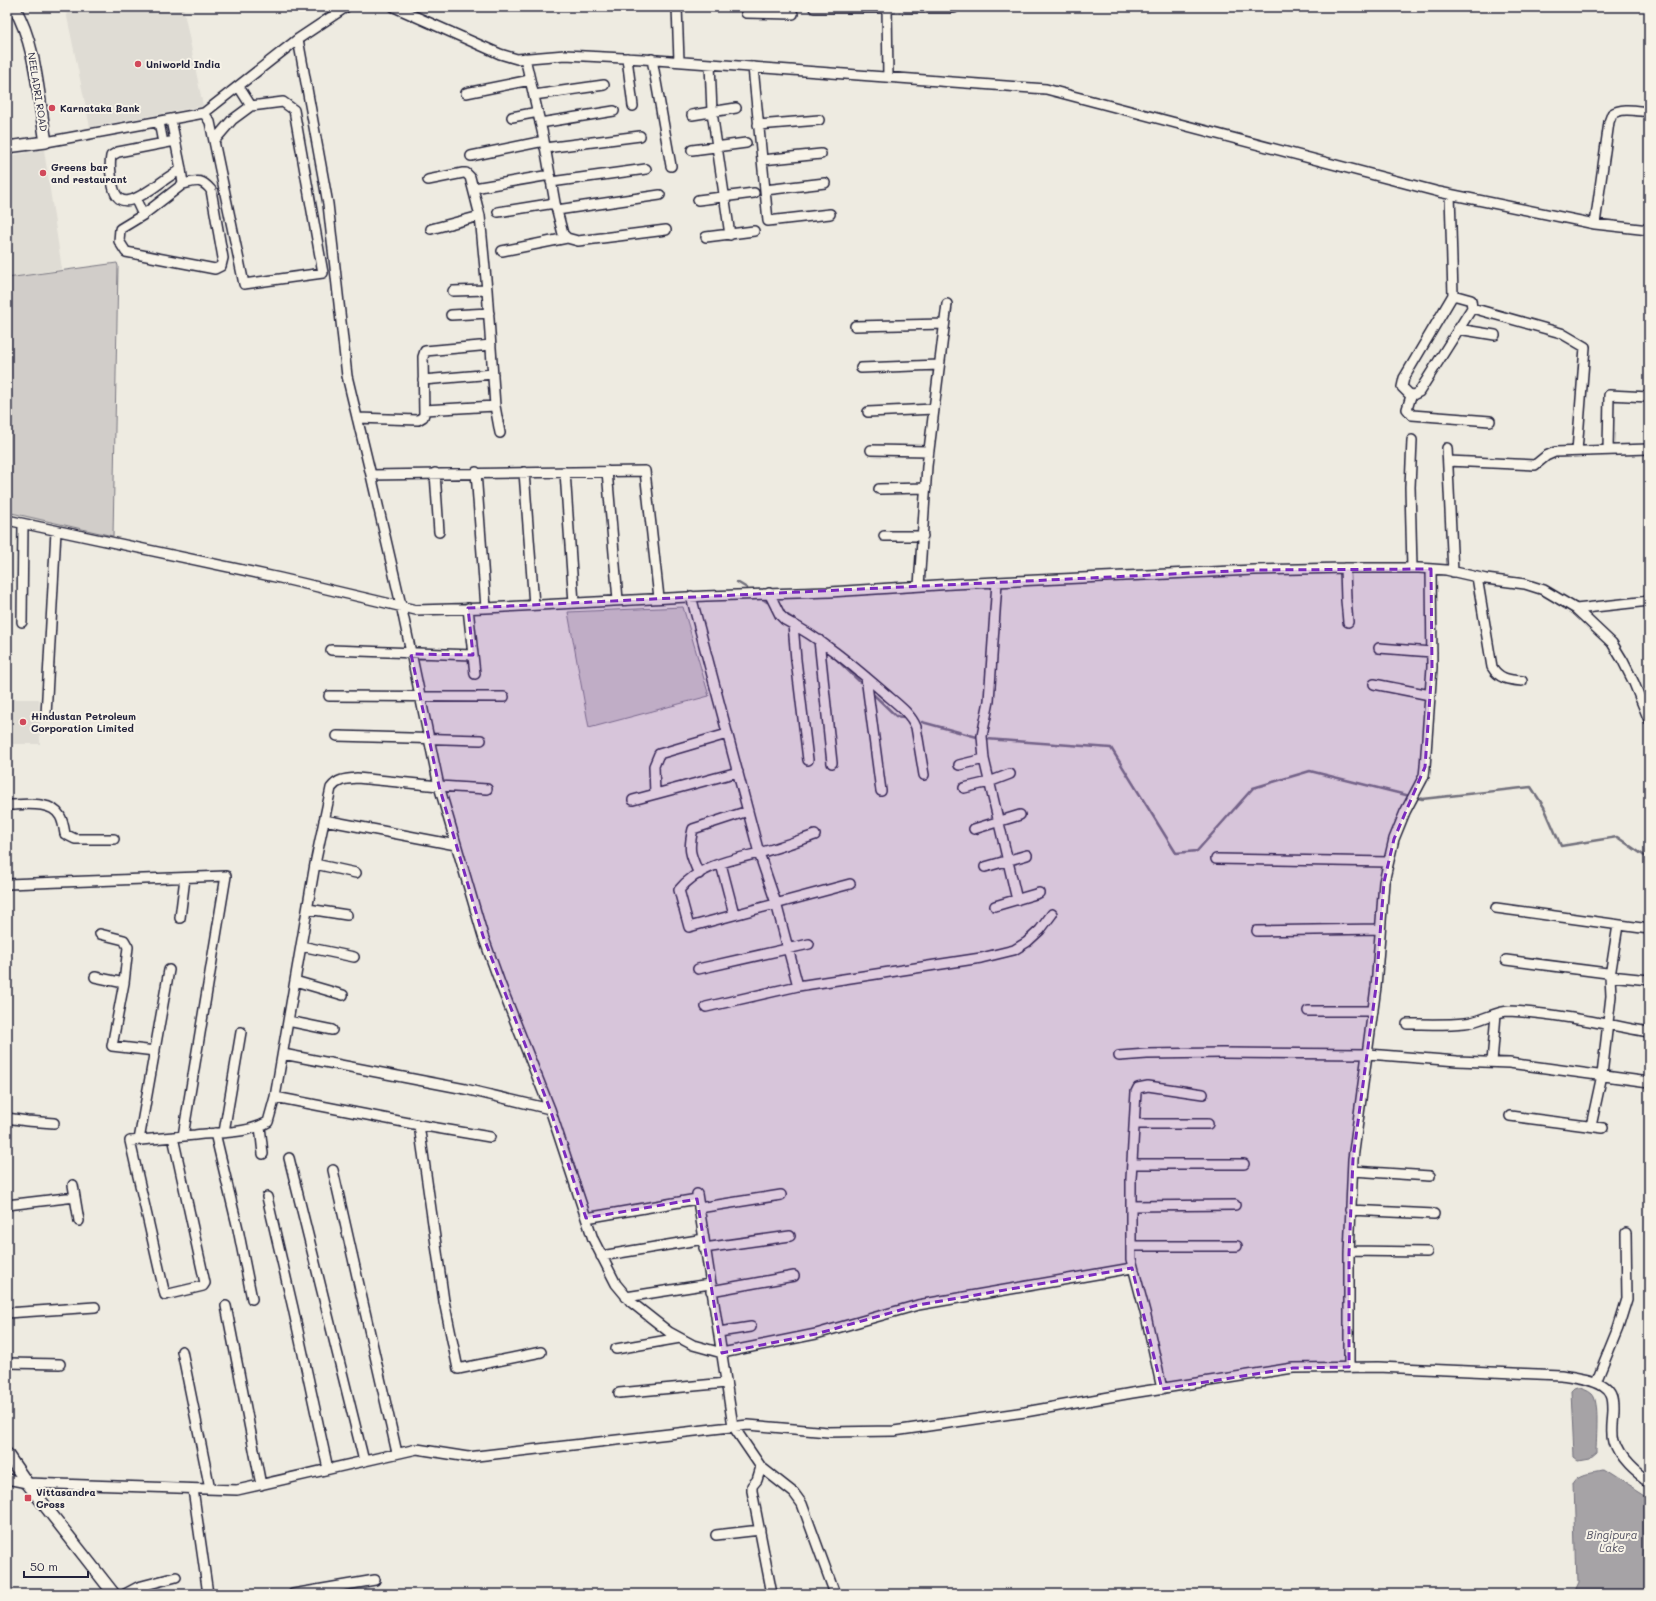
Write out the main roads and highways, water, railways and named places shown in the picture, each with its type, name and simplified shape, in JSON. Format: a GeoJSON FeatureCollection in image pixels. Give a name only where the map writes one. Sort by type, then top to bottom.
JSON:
{"type":"FeatureCollection","features":[{"type":"Feature","properties":{"kind":"main road","name":"NEELADRI ROAD"},"geometry":{"type":"LineString","coordinates":[[7,147],[46,142],[30,44],[22,21],[14,7]]}},
{"type":"Feature","properties":{"kind":"main road"},"geometry":{"type":"LineString","coordinates":[[7,1454],[114,1594]]}},
{"type":"Feature","properties":{"kind":"water"},"geometry":{"type":"Polygon","coordinates":[[[1577,1387],[1592,1394],[1597,1412],[1596,1452],[1589,1458],[1578,1460],[1574,1457],[1571,1391],[1577,1387]]]}},
{"type":"Feature","properties":{"kind":"water","name":"Bingipura Lake"},"geometry":{"type":"Polygon","coordinates":[[[1602,1470],[1649,1500],[1649,1594],[1572,1594],[1577,1583],[1574,1483],[1582,1475],[1602,1470]]]}},
{"type":"Feature","properties":{"kind":"waterway"},"geometry":{"type":"LineString","coordinates":[[737,582],[747,588]]}},
{"type":"Feature","properties":{"kind":"waterway"},"geometry":{"type":"LineString","coordinates":[[786,614],[798,622]]}},
{"type":"Feature","properties":{"kind":"waterway"},"geometry":{"type":"LineString","coordinates":[[832,655],[860,682]]}},
{"type":"Feature","properties":{"kind":"waterway"},"geometry":{"type":"LineString","coordinates":[[874,695],[896,716],[902,717]]}},
{"type":"Feature","properties":{"kind":"waterway"},"geometry":{"type":"LineString","coordinates":[[922,722],[977,737]]}},
{"type":"Feature","properties":{"kind":"waterway"},"geometry":{"type":"LineString","coordinates":[[986,739],[1111,748],[1176,853],[1197,851],[1253,788],[1310,771],[1410,796]]}},
{"type":"Feature","properties":{"kind":"waterway"},"geometry":{"type":"LineString","coordinates":[[1415,797],[1422,799],[1531,787],[1544,807],[1561,846],[1617,837],[1649,859]]}},
{"type":"Feature","properties":{"kind":"place","name":"Uniworld India"},"geometry":{"type":"Point","coordinates":[138,64]}},
{"type":"Feature","properties":{"kind":"place","name":"Karnataka Bank"},"geometry":{"type":"Point","coordinates":[52,108]}},
{"type":"Feature","properties":{"kind":"place","name":"Greens bar and restaurant"},"geometry":{"type":"Point","coordinates":[43,173]}},
{"type":"Feature","properties":{"kind":"place","name":"Hindustan Petroleum Corporation Limited"},"geometry":{"type":"Point","coordinates":[23,722]}},
{"type":"Feature","properties":{"kind":"place","name":"Vittasandra Cross"},"geometry":{"type":"Point","coordinates":[28,1498]}}]}
